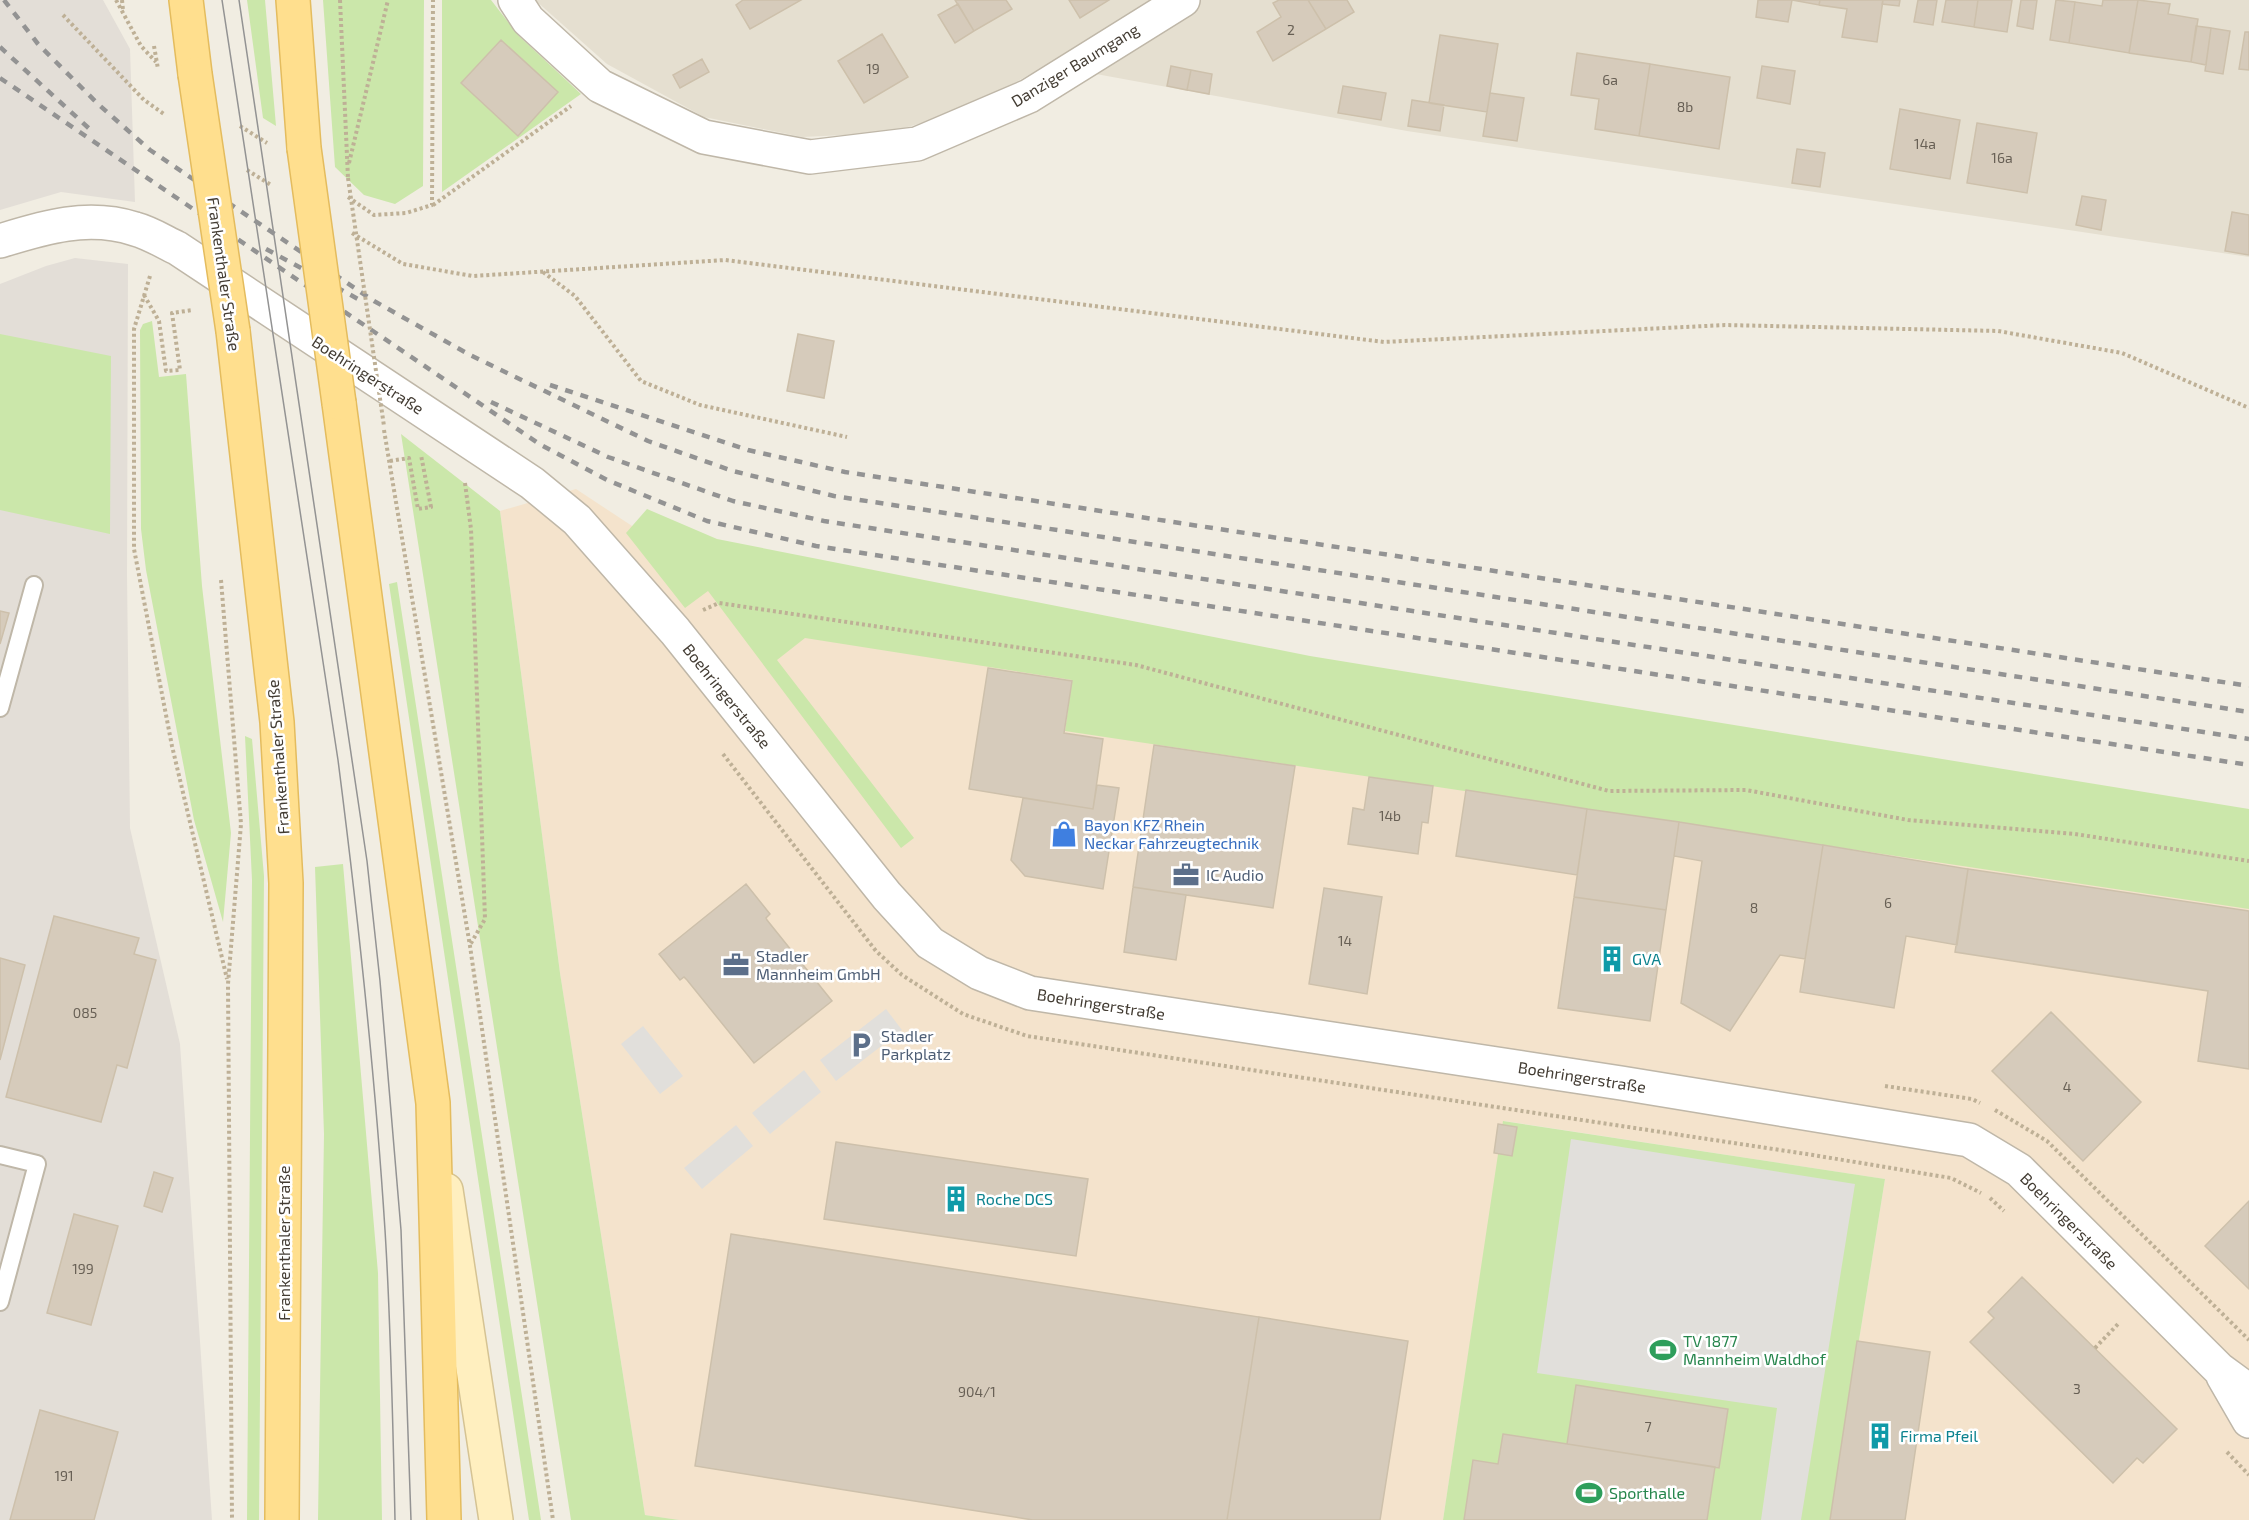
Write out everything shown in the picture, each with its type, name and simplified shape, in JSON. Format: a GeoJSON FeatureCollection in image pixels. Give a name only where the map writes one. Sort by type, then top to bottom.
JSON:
{"type":"FeatureCollection","features":[{"type":"Feature","properties":{"kind":"main road","name":"Frankenthaler Straße"},"geometry":{"type":"LineString","coordinates":[[186,0],[233,331],[277,722],[286,883],[282,1520]]}},
{"type":"Feature","properties":{"kind":"main road"},"geometry":{"type":"LineString","coordinates":[[293,0],[304,148],[433,1103],[496,1520]]}},
{"type":"Feature","properties":{"kind":"main road"},"geometry":{"type":"LineString","coordinates":[[433,1103],[444,1520]]}},
{"type":"Feature","properties":{"kind":"street","name":"Danziger Baumgang"},"geometry":{"type":"LineString","coordinates":[[514,0],[528,20],[600,86],[704,137],[810,158],[917,144],[1029,96],[1183,0]]}},
{"type":"Feature","properties":{"kind":"street","name":"Boehringerstraße"},"geometry":{"type":"LineString","coordinates":[[0,241],[51,225],[83,220],[135,229],[165,257],[532,483],[577,520],[675,631],[887,896],[930,943],[979,973],[1030,993],[1621,1083],[1969,1140],[2019,1170],[2219,1369],[2249,1391]]}},
{"type":"Feature","properties":{"kind":"street","name":"Boehringerstraße"},"geometry":{"type":"LineString","coordinates":[[2219,1369],[2249,1421]]}},
{"type":"Feature","properties":{"kind":"lane"},"geometry":{"type":"LineString","coordinates":[[0,708],[34,585]]}},
{"type":"Feature","properties":{"kind":"lane"},"geometry":{"type":"LineString","coordinates":[[0,1155],[36,1164],[0,1302]]}},
{"type":"Feature","properties":{"kind":"path"},"geometry":{"type":"LineString","coordinates":[[122,0],[124,14]]}},
{"type":"Feature","properties":{"kind":"path"},"geometry":{"type":"LineString","coordinates":[[340,0],[348,178],[384,426],[470,946],[553,1520]]}},
{"type":"Feature","properties":{"kind":"path"},"geometry":{"type":"LineString","coordinates":[[348,167],[388,0]]}},
{"type":"Feature","properties":{"kind":"path"},"geometry":{"type":"LineString","coordinates":[[63,15],[144,100],[171,119]]}},
{"type":"Feature","properties":{"kind":"path"},"geometry":{"type":"LineString","coordinates":[[432,205],[600,86]]}},
{"type":"Feature","properties":{"kind":"path"},"geometry":{"type":"LineString","coordinates":[[244,168],[273,186]]}},
{"type":"Feature","properties":{"kind":"path"},"geometry":{"type":"LineString","coordinates":[[343,228],[403,264],[473,276],[725,260],[1384,342],[1725,325],[1998,331],[2122,352],[2249,408]]}},
{"type":"Feature","properties":{"kind":"path"},"geometry":{"type":"LineString","coordinates":[[165,257],[144,295],[134,329],[134,549],[172,746],[228,984]]}},
{"type":"Feature","properties":{"kind":"path"},"geometry":{"type":"LineString","coordinates":[[542,272],[575,296],[641,381],[700,405],[847,437]]}},
{"type":"Feature","properties":{"kind":"path"},"geometry":{"type":"LineString","coordinates":[[144,295],[159,321],[166,371],[180,370],[172,313],[195,309],[197,321]]}},
{"type":"Feature","properties":{"kind":"path"},"geometry":{"type":"LineString","coordinates":[[390,461],[409,458],[418,509],[431,507],[420,450]]}},
{"type":"Feature","properties":{"kind":"path"},"geometry":{"type":"LineString","coordinates":[[463,471],[472,540],[485,919],[470,946]]}},
{"type":"Feature","properties":{"kind":"path"},"geometry":{"type":"LineString","coordinates":[[221,577],[240,824],[228,984],[232,1520]]}},
{"type":"Feature","properties":{"kind":"path"},"geometry":{"type":"LineString","coordinates":[[675,631],[706,608],[720,603],[1136,665],[1609,790],[1746,790],[1908,820],[2074,834],[2249,861]]}},
{"type":"Feature","properties":{"kind":"path"},"geometry":{"type":"LineString","coordinates":[[706,608],[714,617]]}},
{"type":"Feature","properties":{"kind":"path"},"geometry":{"type":"LineString","coordinates":[[1878,1085],[1972,1099],[2009,1116],[2047,1141],[2249,1340]]}},
{"type":"Feature","properties":{"kind":"path"},"geometry":{"type":"LineString","coordinates":[[2095,1348],[2119,1323]]}},
{"type":"Feature","properties":{"kind":"shaded area"},"geometry":{"type":"Polygon","coordinates":[[[0,0],[103,0],[130,49],[135,202],[61,192],[0,210],[0,0]]]}},
{"type":"Feature","properties":{"kind":"shaded area"},"geometry":{"type":"Polygon","coordinates":[[[535,0],[2249,0],[2249,257],[1407,131],[1047,65],[967,109],[888,133],[802,137],[704,117],[607,64],[535,0]]]}},
{"type":"Feature","properties":{"kind":"shaded area"},"geometry":{"type":"Polygon","coordinates":[[[75,258],[128,264],[127,575],[130,828],[180,1044],[212,1520],[0,1520],[0,284],[46,266],[75,258]]]}},
{"type":"Feature","properties":{"kind":"shaded area"},"geometry":{"type":"Polygon","coordinates":[[[576,489],[720,584],[2249,816],[2249,1520],[1830,1520],[1885,1179],[1504,1121],[1443,1520],[679,1520],[645,1515],[560,973],[500,511],[576,489]]]}},
{"type":"Feature","properties":{"kind":"shaded area","name":"Stadler Parkplatz"},"geometry":{"type":"Polygon","coordinates":[[[886,1009],[902,1030],[836,1081],[820,1060],[886,1009]]]}},
{"type":"Feature","properties":{"kind":"shaded area"},"geometry":{"type":"Polygon","coordinates":[[[643,1026],[683,1076],[660,1094],[621,1044],[643,1026]]]}},
{"type":"Feature","properties":{"kind":"shaded area"},"geometry":{"type":"Polygon","coordinates":[[[804,1070],[821,1092],[770,1134],[752,1113],[804,1070]]]}},
{"type":"Feature","properties":{"kind":"shaded area"},"geometry":{"type":"Polygon","coordinates":[[[736,1125],[753,1146],[702,1189],[684,1168],[736,1125]]]}},
{"type":"Feature","properties":{"kind":"shaded area"},"geometry":{"type":"Polygon","coordinates":[[[1571,1139],[1855,1184],[1801,1520],[1761,1520],[1777,1408],[1537,1373],[1571,1139]]]}},
{"type":"Feature","properties":{"kind":"green space"},"geometry":{"type":"Polygon","coordinates":[[[247,0],[265,0],[276,126],[263,118],[247,0]]]}},
{"type":"Feature","properties":{"kind":"green space"},"geometry":{"type":"Polygon","coordinates":[[[323,0],[424,0],[423,186],[395,204],[364,195],[335,167],[323,0]]]}},
{"type":"Feature","properties":{"kind":"green space"},"geometry":{"type":"Polygon","coordinates":[[[442,0],[491,0],[519,36],[581,94],[442,192],[442,0]]]}},
{"type":"Feature","properties":{"kind":"green space"},"geometry":{"type":"Polygon","coordinates":[[[152,321],[159,377],[186,374],[202,586],[231,833],[223,922],[194,820],[146,570],[141,529],[140,330],[143,324],[152,321]]]}},
{"type":"Feature","properties":{"kind":"green space"},"geometry":{"type":"Polygon","coordinates":[[[0,334],[111,356],[110,534],[0,510],[0,334]]]}},
{"type":"Feature","properties":{"kind":"green space"},"geometry":{"type":"Polygon","coordinates":[[[401,434],[500,511],[560,973],[645,1515],[679,1520],[571,1520],[401,434]]]}},
{"type":"Feature","properties":{"kind":"green space"},"geometry":{"type":"Polygon","coordinates":[[[647,509],[717,539],[1310,656],[2249,809],[2249,909],[1065,731],[1072,680],[805,638],[777,660],[914,838],[901,848],[708,591],[685,608],[626,533],[647,509]]]}},
{"type":"Feature","properties":{"kind":"green space"},"geometry":{"type":"Polygon","coordinates":[[[397,582],[541,1520],[529,1520],[389,584],[397,582]]]}},
{"type":"Feature","properties":{"kind":"green space"},"geometry":{"type":"Polygon","coordinates":[[[245,736],[252,739],[264,876],[259,1520],[247,1520],[252,880],[245,736]]]}},
{"type":"Feature","properties":{"kind":"green space"},"geometry":{"type":"Polygon","coordinates":[[[343,864],[378,1273],[382,1520],[318,1520],[324,1134],[315,867],[343,864]]]}},
{"type":"Feature","properties":{"kind":"green space","name":"TV 1877 Mannheim Waldhof"},"geometry":{"type":"Polygon","coordinates":[[[1503,1121],[1885,1179],[1830,1520],[1443,1520],[1503,1121]]]}},
{"type":"Feature","properties":{"kind":"building"},"geometry":{"type":"Polygon","coordinates":[[[743,0],[801,0],[750,29],[736,5],[743,0]]]}},
{"type":"Feature","properties":{"kind":"building"},"geometry":{"type":"Polygon","coordinates":[[[955,0],[1006,0],[1012,9],[974,31],[955,0]]]}},
{"type":"Feature","properties":{"kind":"building"},"geometry":{"type":"Polygon","coordinates":[[[1069,0],[1109,0],[1080,18],[1069,0]]]}},
{"type":"Feature","properties":{"kind":"building"},"geometry":{"type":"Polygon","coordinates":[[[1279,0],[1308,0],[1326,29],[1273,61],[1257,32],[1281,17],[1273,3],[1279,0]]]}},
{"type":"Feature","properties":{"kind":"building"},"geometry":{"type":"Polygon","coordinates":[[[1308,0],[1347,0],[1354,12],[1326,29],[1308,0]]]}},
{"type":"Feature","properties":{"kind":"building"},"geometry":{"type":"Polygon","coordinates":[[[1758,0],[1792,0],[1788,22],[1756,17],[1758,0]]]}},
{"type":"Feature","properties":{"kind":"building"},"geometry":{"type":"Polygon","coordinates":[[[1792,0],[1820,0],[1819,5],[1792,0]]]}},
{"type":"Feature","properties":{"kind":"building"},"geometry":{"type":"Polygon","coordinates":[[[1820,0],[1883,0],[1877,42],[1842,37],[1847,9],[1819,5],[1820,0]]]}},
{"type":"Feature","properties":{"kind":"building"},"geometry":{"type":"Polygon","coordinates":[[[1883,0],[1900,0],[1899,6],[1882,4],[1883,0]]]}},
{"type":"Feature","properties":{"kind":"building"},"geometry":{"type":"Polygon","coordinates":[[[1918,0],[1937,0],[1933,25],[1914,22],[1918,0]]]}},
{"type":"Feature","properties":{"kind":"building"},"geometry":{"type":"Polygon","coordinates":[[[1946,0],[1978,0],[1974,27],[1942,22],[1946,0]]]}},
{"type":"Feature","properties":{"kind":"building"},"geometry":{"type":"Polygon","coordinates":[[[1978,0],[2012,0],[2007,32],[1974,27],[1978,0]]]}},
{"type":"Feature","properties":{"kind":"building"},"geometry":{"type":"Polygon","coordinates":[[[2021,0],[2037,0],[2033,29],[2017,26],[2021,0]]]}},
{"type":"Feature","properties":{"kind":"building"},"geometry":{"type":"Polygon","coordinates":[[[2056,0],[2075,2],[2069,43],[2050,40],[2056,0]]]}},
{"type":"Feature","properties":{"kind":"building"},"geometry":{"type":"Polygon","coordinates":[[[2103,0],[2138,0],[2129,53],[2069,43],[2075,2],[2102,6],[2103,0]]]}},
{"type":"Feature","properties":{"kind":"building"},"geometry":{"type":"Polygon","coordinates":[[[2138,0],[2170,4],[2168,14],[2198,19],[2191,62],[2129,53],[2138,0]]]}},
{"type":"Feature","properties":{"kind":"building"},"geometry":{"type":"Polygon","coordinates":[[[958,4],[974,31],[955,43],[938,15],[958,4]]]}},
{"type":"Feature","properties":{"kind":"building"},"geometry":{"type":"Polygon","coordinates":[[[2196,26],[2211,28],[2206,65],[2191,62],[2196,26]]]}},
{"type":"Feature","properties":{"kind":"building"},"geometry":{"type":"Polygon","coordinates":[[[2211,28],[2230,31],[2223,74],[2205,71],[2211,28]]]}},
{"type":"Feature","properties":{"kind":"building"},"geometry":{"type":"Polygon","coordinates":[[[2245,32],[2249,32],[2249,70],[2239,69],[2245,32]]]}},
{"type":"Feature","properties":{"kind":"building"},"geometry":{"type":"Polygon","coordinates":[[[882,34],[908,77],[864,103],[838,61],[882,34]]]}},
{"type":"Feature","properties":{"kind":"building"},"geometry":{"type":"Polygon","coordinates":[[[1440,35],[1498,44],[1487,112],[1429,103],[1440,35]]]}},
{"type":"Feature","properties":{"kind":"building"},"geometry":{"type":"Polygon","coordinates":[[[501,40],[558,92],[518,136],[461,83],[501,40]]]}},
{"type":"Feature","properties":{"kind":"building"},"geometry":{"type":"Polygon","coordinates":[[[1577,53],[1650,64],[1639,136],[1595,129],[1599,99],[1571,95],[1577,53]]]}},
{"type":"Feature","properties":{"kind":"building"},"geometry":{"type":"Polygon","coordinates":[[[702,59],[709,72],[680,88],[673,75],[702,59]]]}},
{"type":"Feature","properties":{"kind":"building"},"geometry":{"type":"Polygon","coordinates":[[[1650,64],[1730,77],[1719,149],[1639,136],[1650,64]]]}},
{"type":"Feature","properties":{"kind":"building"},"geometry":{"type":"Polygon","coordinates":[[[1171,66],[1191,70],[1187,90],[1167,86],[1171,66]]]}},
{"type":"Feature","properties":{"kind":"building"},"geometry":{"type":"Polygon","coordinates":[[[1762,66],[1795,71],[1790,104],[1757,98],[1762,66]]]}},
{"type":"Feature","properties":{"kind":"building"},"geometry":{"type":"Polygon","coordinates":[[[1191,70],[1212,74],[1209,94],[1187,90],[1191,70]]]}},
{"type":"Feature","properties":{"kind":"building"},"geometry":{"type":"Polygon","coordinates":[[[1343,86],[1386,93],[1381,120],[1338,113],[1343,86]]]}},
{"type":"Feature","properties":{"kind":"building"},"geometry":{"type":"Polygon","coordinates":[[[1490,93],[1524,98],[1517,141],[1483,136],[1490,93]]]}},
{"type":"Feature","properties":{"kind":"building"},"geometry":{"type":"Polygon","coordinates":[[[1412,100],[1444,105],[1440,131],[1408,126],[1412,100]]]}},
{"type":"Feature","properties":{"kind":"building"},"geometry":{"type":"Polygon","coordinates":[[[1900,109],[1960,120],[1950,179],[1890,169],[1900,109]]]}},
{"type":"Feature","properties":{"kind":"building"},"geometry":{"type":"Polygon","coordinates":[[[1977,123],[2037,133],[2027,193],[1967,183],[1977,123]]]}},
{"type":"Feature","properties":{"kind":"building"},"geometry":{"type":"Polygon","coordinates":[[[1797,149],[1825,153],[1820,187],[1792,183],[1797,149]]]}},
{"type":"Feature","properties":{"kind":"building"},"geometry":{"type":"Polygon","coordinates":[[[2082,196],[2106,200],[2101,230],[2076,225],[2082,196]]]}},
{"type":"Feature","properties":{"kind":"building"},"geometry":{"type":"Polygon","coordinates":[[[2232,212],[2249,215],[2249,255],[2225,251],[2232,212]]]}},
{"type":"Feature","properties":{"kind":"building"},"geometry":{"type":"Polygon","coordinates":[[[798,334],[834,341],[824,398],[787,391],[798,334]]]}},
{"type":"Feature","properties":{"kind":"building"},"geometry":{"type":"Polygon","coordinates":[[[0,611],[9,613],[0,644],[0,611]]]}},
{"type":"Feature","properties":{"kind":"building"},"geometry":{"type":"Polygon","coordinates":[[[988,668],[1072,681],[1064,733],[1103,739],[1093,809],[969,789],[988,668]]]}},
{"type":"Feature","properties":{"kind":"building"},"geometry":{"type":"Polygon","coordinates":[[[1154,745],[1295,766],[1273,908],[1133,887],[1154,745]]]}},
{"type":"Feature","properties":{"kind":"building"},"geometry":{"type":"Polygon","coordinates":[[[1369,777],[1433,786],[1428,823],[1422,822],[1418,854],[1348,844],[1353,808],[1364,810],[1369,777]]]}},
{"type":"Feature","properties":{"kind":"building","name":"Bayon KFZ Rhein Neckar Fahrzeugtechnik"},"geometry":{"type":"Polygon","coordinates":[[[1097,785],[1119,788],[1103,889],[1025,876],[1011,860],[1023,798],[1093,809],[1097,785]]]}},
{"type":"Feature","properties":{"kind":"building"},"geometry":{"type":"Polygon","coordinates":[[[1466,790],[1587,809],[1577,875],[1456,856],[1466,790]]]}},
{"type":"Feature","properties":{"kind":"building"},"geometry":{"type":"Polygon","coordinates":[[[1587,809],[1679,822],[1666,910],[1574,897],[1587,809]]]}},
{"type":"Feature","properties":{"kind":"building"},"geometry":{"type":"Polygon","coordinates":[[[1679,822],[1823,845],[1805,959],[1780,955],[1730,1031],[1681,1003],[1702,861],[1674,856],[1679,822]]]}},
{"type":"Feature","properties":{"kind":"building"},"geometry":{"type":"Polygon","coordinates":[[[1823,845],[1968,869],[1957,945],[1906,936],[1894,1008],[1800,992],[1823,845]]]}},
{"type":"Feature","properties":{"kind":"building"},"geometry":{"type":"Polygon","coordinates":[[[1968,869],[2249,911],[2249,1069],[2198,1061],[2208,991],[1955,952],[1968,869]]]}},
{"type":"Feature","properties":{"kind":"building","name":"Stadler Mannheim GmbH"},"geometry":{"type":"Polygon","coordinates":[[[746,884],[770,914],[767,920],[832,1001],[754,1063],[687,980],[684,977],[680,980],[659,954],[746,884]]]}},
{"type":"Feature","properties":{"kind":"building"},"geometry":{"type":"Polygon","coordinates":[[[1133,887],[1186,895],[1176,960],[1124,952],[1133,887]]]}},
{"type":"Feature","properties":{"kind":"building"},"geometry":{"type":"Polygon","coordinates":[[[1324,888],[1382,897],[1367,994],[1309,984],[1324,888]]]}},
{"type":"Feature","properties":{"kind":"building","name":"GVA"},"geometry":{"type":"Polygon","coordinates":[[[1574,897],[1666,910],[1650,1021],[1558,1008],[1574,897]]]}},
{"type":"Feature","properties":{"kind":"building"},"geometry":{"type":"Polygon","coordinates":[[[54,916],[139,938],[134,954],[156,960],[127,1068],[117,1065],[101,1122],[6,1097],[54,916]]]}},
{"type":"Feature","properties":{"kind":"building"},"geometry":{"type":"Polygon","coordinates":[[[0,958],[25,965],[0,1060],[0,958]]]}},
{"type":"Feature","properties":{"kind":"building"},"geometry":{"type":"Polygon","coordinates":[[[2051,1012],[2141,1102],[2083,1161],[1992,1071],[2051,1012]]]}},
{"type":"Feature","properties":{"kind":"building"},"geometry":{"type":"Polygon","coordinates":[[[1498,1124],[1517,1127],[1512,1156],[1494,1153],[1498,1124]]]}},
{"type":"Feature","properties":{"kind":"building","name":"Roche DCS"},"geometry":{"type":"Polygon","coordinates":[[[836,1142],[1088,1179],[1076,1256],[824,1219],[836,1142]]]}},
{"type":"Feature","properties":{"kind":"building"},"geometry":{"type":"Polygon","coordinates":[[[154,1172],[173,1178],[162,1212],[144,1206],[154,1172]]]}},
{"type":"Feature","properties":{"kind":"building"},"geometry":{"type":"Polygon","coordinates":[[[2249,1201],[2249,1289],[2205,1246],[2249,1201]]]}},
{"type":"Feature","properties":{"kind":"building"},"geometry":{"type":"Polygon","coordinates":[[[74,1214],[118,1226],[91,1325],[47,1313],[74,1214]]]}},
{"type":"Feature","properties":{"kind":"building"},"geometry":{"type":"Polygon","coordinates":[[[731,1234],[1259,1317],[1227,1520],[1033,1520],[695,1466],[731,1234]]]}},
{"type":"Feature","properties":{"kind":"building"},"geometry":{"type":"Polygon","coordinates":[[[2022,1277],[2177,1429],[2143,1463],[2137,1458],[2113,1483],[1970,1342],[1994,1318],[1988,1312],[2022,1277]]]}},
{"type":"Feature","properties":{"kind":"building"},"geometry":{"type":"Polygon","coordinates":[[[1259,1317],[1408,1341],[1380,1520],[1227,1520],[1259,1317]]]}},
{"type":"Feature","properties":{"kind":"building","name":"Firma Pfeil"},"geometry":{"type":"Polygon","coordinates":[[[1857,1341],[1930,1352],[1905,1520],[1830,1520],[1857,1341]]]}},
{"type":"Feature","properties":{"kind":"building"},"geometry":{"type":"Polygon","coordinates":[[[1576,1385],[1728,1409],[1719,1468],[1567,1444],[1576,1385]]]}},
{"type":"Feature","properties":{"kind":"building"},"geometry":{"type":"Polygon","coordinates":[[[40,1410],[118,1432],[94,1520],[10,1520],[40,1410]]]}},
{"type":"Feature","properties":{"kind":"building","name":"Sporthalle"},"geometry":{"type":"Polygon","coordinates":[[[1503,1434],[1715,1467],[1707,1520],[1464,1520],[1473,1460],[1498,1464],[1503,1434]]]}},
{"type":"Feature","properties":{"kind":"tram line"},"geometry":{"type":"LineString","coordinates":[[222,0],[338,760],[352,877],[371,1053],[385,1230],[395,1520]]}},
{"type":"Feature","properties":{"kind":"tram line"},"geometry":{"type":"LineString","coordinates":[[239,0],[367,861],[380,981],[401,1230],[411,1520]]}},
{"type":"Feature","properties":{"kind":"railway"},"geometry":{"type":"LineString","coordinates":[[4,0],[38,44],[98,104],[150,150],[374,301],[470,355],[648,441],[733,471],[834,496],[2249,712]]}},
{"type":"Feature","properties":{"kind":"railway"},"geometry":{"type":"LineString","coordinates":[[0,47],[94,133]]}},
{"type":"Feature","properties":{"kind":"railway"},"geometry":{"type":"LineString","coordinates":[[0,78],[541,445],[607,480],[707,521],[816,546],[2249,765]]}},
{"type":"Feature","properties":{"kind":"railway"},"geometry":{"type":"LineString","coordinates":[[266,249],[358,299]]}},
{"type":"Feature","properties":{"kind":"railway"},"geometry":{"type":"LineString","coordinates":[[550,385],[748,450],[845,472],[2249,686]]}},
{"type":"Feature","properties":{"kind":"railway"},"geometry":{"type":"LineString","coordinates":[[491,402],[608,457],[733,501],[824,521],[2249,739]]}},
{"type":"Feature","properties":{"kind":"place","name":"Bayon KFZ Rhein Neckar Fahrzeugtechnik"},"geometry":{"type":"Point","coordinates":[1064,834]}},
{"type":"Feature","properties":{"kind":"place","name":"IC Audio"},"geometry":{"type":"Point","coordinates":[1186,875]}},
{"type":"Feature","properties":{"kind":"place","name":"GVA"},"geometry":{"type":"Point","coordinates":[1612,959]}},
{"type":"Feature","properties":{"kind":"place","name":"Stadler Mannheim GmbH"},"geometry":{"type":"Point","coordinates":[736,965]}},
{"type":"Feature","properties":{"kind":"place","name":"Stadler Parkplatz"},"geometry":{"type":"Point","coordinates":[861,1045]}},
{"type":"Feature","properties":{"kind":"place","name":"Roche DCS"},"geometry":{"type":"Point","coordinates":[956,1199]}},
{"type":"Feature","properties":{"kind":"place","name":"TV 1877 Mannheim Waldhof"},"geometry":{"type":"Point","coordinates":[1663,1350]}},
{"type":"Feature","properties":{"kind":"place","name":"Firma Pfeil"},"geometry":{"type":"Point","coordinates":[1880,1436]}},
{"type":"Feature","properties":{"kind":"place","name":"Sporthalle"},"geometry":{"type":"Point","coordinates":[1589,1493]}}]}
